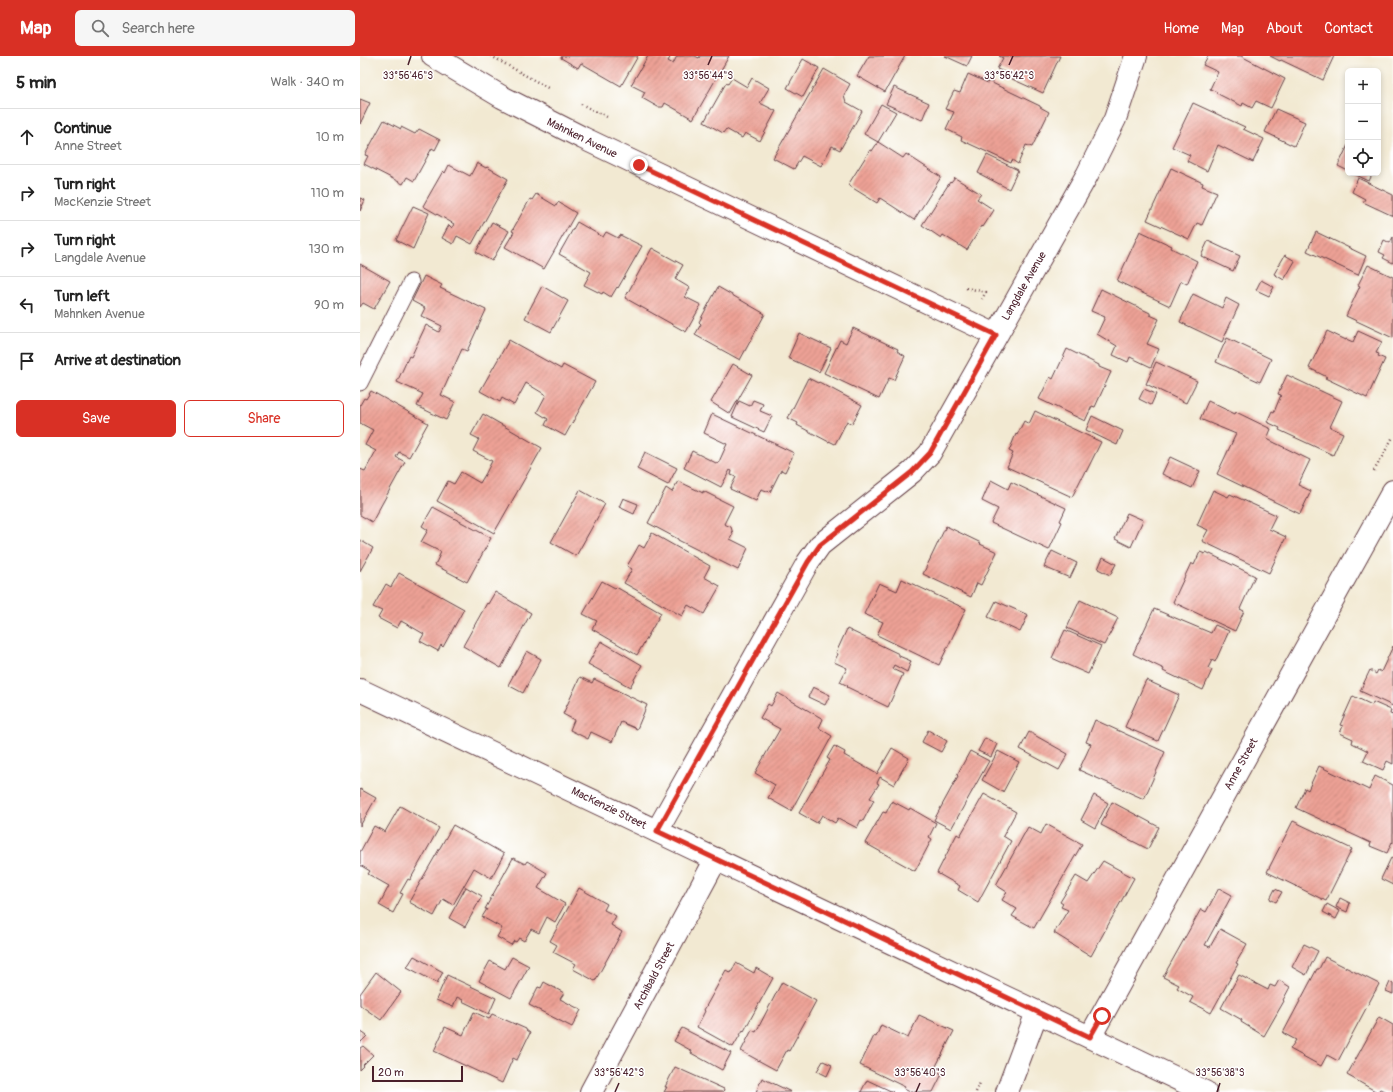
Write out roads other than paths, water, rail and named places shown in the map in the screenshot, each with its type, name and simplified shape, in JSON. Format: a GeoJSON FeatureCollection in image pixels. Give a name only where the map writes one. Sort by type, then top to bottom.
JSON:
{"type":"FeatureCollection","features":[{"type":"Feature","properties":{"kind":"street","name":"Mahnken Avenue"},"geometry":{"type":"LineString","coordinates":[[433,56],[502,97],[583,138],[996,335]]}},
{"type":"Feature","properties":{"kind":"street","name":"Langdale Avenue"},"geometry":{"type":"LineString","coordinates":[[657,831],[808,562],[820,545],[912,472],[930,453],[1087,175],[1115,119],[1136,56]]}},
{"type":"Feature","properties":{"kind":"street","name":"Anne Street"},"geometry":{"type":"LineString","coordinates":[[1090,1037],[1393,491]]}},
{"type":"Feature","properties":{"kind":"street","name":"MacKenzie Street"},"geometry":{"type":"LineString","coordinates":[[360,690],[1205,1092]]}},
{"type":"Feature","properties":{"kind":"street","name":"Archibald Street"},"geometry":{"type":"LineString","coordinates":[[591,1092],[716,859]]}},
{"type":"Feature","properties":{"kind":"street"},"geometry":{"type":"LineString","coordinates":[[1007,1092],[1037,1012]]}},
{"type":"Feature","properties":{"kind":"lane"},"geometry":{"type":"LineString","coordinates":[[360,383],[411,282]]}}]}
